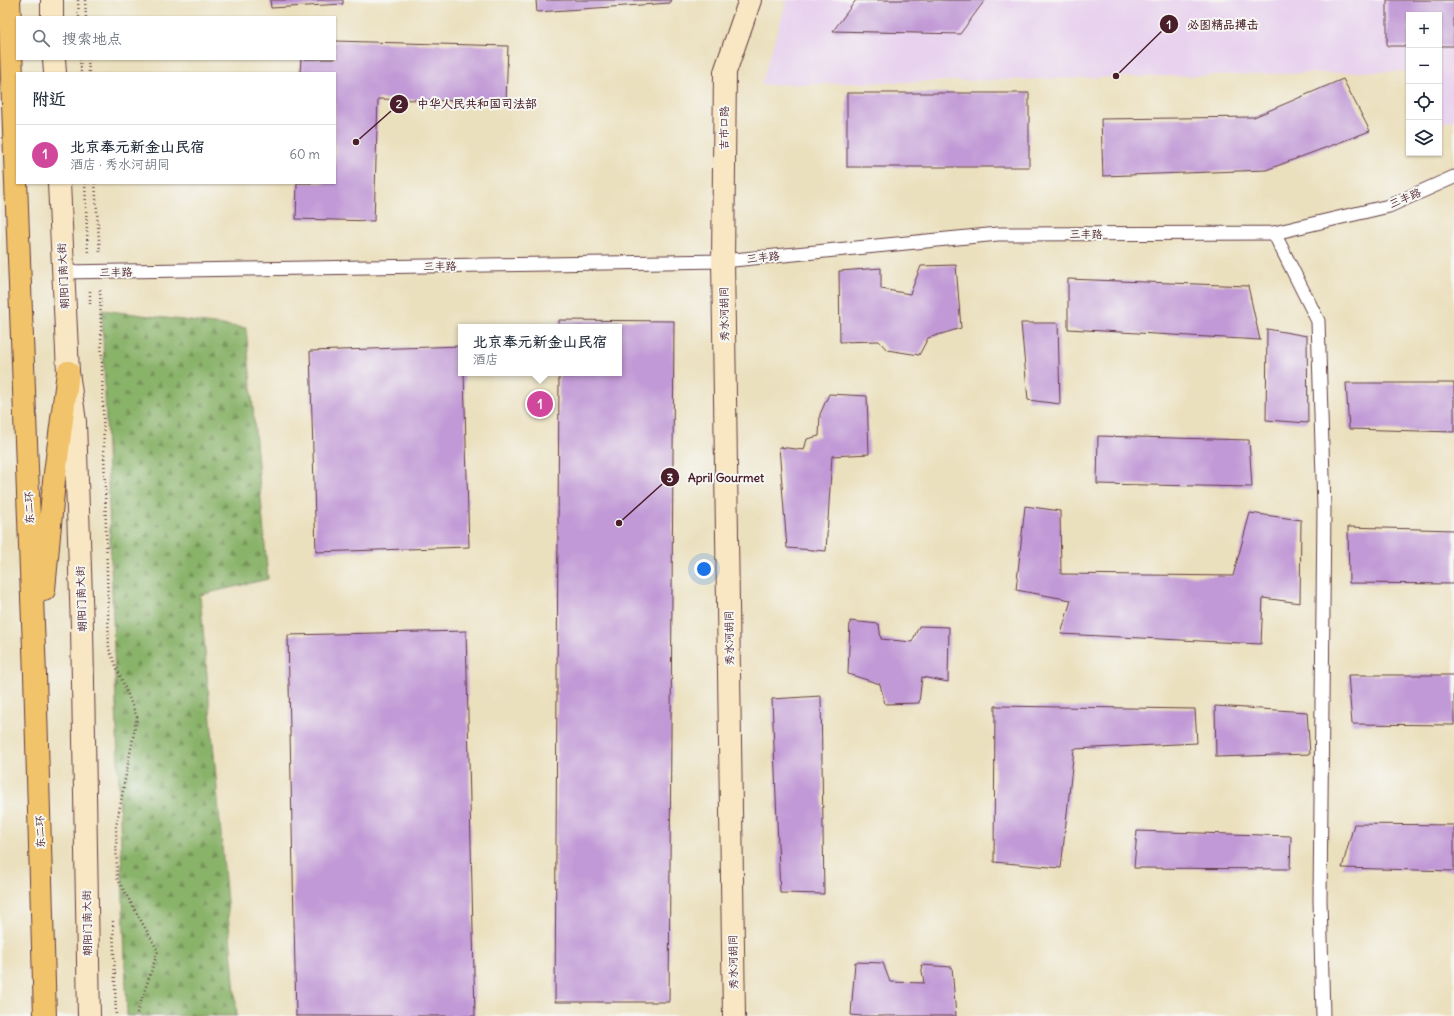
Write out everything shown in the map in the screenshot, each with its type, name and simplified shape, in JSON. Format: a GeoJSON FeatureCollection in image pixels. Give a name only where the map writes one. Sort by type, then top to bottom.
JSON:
{"type":"FeatureCollection","features":[{"type":"Feature","properties":{"kind":"highway","name":"东二环"},"geometry":{"type":"LineString","coordinates":[[9,0],[16,182]]}},
{"type":"Feature","properties":{"kind":"highway","name":"东二环"},"geometry":{"type":"LineString","coordinates":[[16,184],[35,675],[45,1016]]}},
{"type":"Feature","properties":{"kind":"highway"},"geometry":{"type":"LineString","coordinates":[[35,675],[54,481],[68,372]]}},
{"type":"Feature","properties":{"kind":"street"},"geometry":{"type":"LineString","coordinates":[[52,0],[52,16]]}},
{"type":"Feature","properties":{"kind":"street","name":"吉市口路"},"geometry":{"type":"LineString","coordinates":[[723,261],[725,72],[750,0]]}},
{"type":"Feature","properties":{"kind":"street"},"geometry":{"type":"LineString","coordinates":[[54,60],[55,72]]}},
{"type":"Feature","properties":{"kind":"street","name":"朝阳门南大街"},"geometry":{"type":"LineString","coordinates":[[59,184],[68,372],[75,422],[82,619],[89,1016]]}},
{"type":"Feature","properties":{"kind":"street","name":"秀水河胡同"},"geometry":{"type":"LineString","coordinates":[[723,261],[734,1016]]}},
{"type":"Feature","properties":{"kind":"lane","name":"三丰路"},"geometry":{"type":"LineString","coordinates":[[63,272],[723,261],[998,234],[1274,233],[1389,206],[1454,178]]}},
{"type":"Feature","properties":{"kind":"lane"},"geometry":{"type":"LineString","coordinates":[[1274,233],[1318,321],[1324,508],[1320,899],[1323,1016]]}},
{"type":"Feature","properties":{"kind":"path"},"geometry":{"type":"LineString","coordinates":[[78,0],[79,16]]}},
{"type":"Feature","properties":{"kind":"path"},"geometry":{"type":"LineString","coordinates":[[85,0],[86,16]]}},
{"type":"Feature","properties":{"kind":"path"},"geometry":{"type":"LineString","coordinates":[[80,60],[81,72]]}},
{"type":"Feature","properties":{"kind":"path"},"geometry":{"type":"LineString","coordinates":[[88,60],[89,72]]}},
{"type":"Feature","properties":{"kind":"path"},"geometry":{"type":"LineString","coordinates":[[95,184],[100,246],[109,649],[137,717],[116,828],[117,878],[158,951],[136,1016]]}},
{"type":"Feature","properties":{"kind":"shaded area"},"geometry":{"type":"Polygon","coordinates":[[[787,0],[1454,0],[1454,120],[1442,123],[1442,12],[1406,12],[1406,71],[761,85],[787,0]]]}},
{"type":"Feature","properties":{"kind":"green space"},"geometry":{"type":"Polygon","coordinates":[[[102,310],[246,328],[268,579],[200,595],[237,1016],[127,1016],[102,310]]]}},
{"type":"Feature","properties":{"kind":"building"},"geometry":{"type":"Polygon","coordinates":[[[270,0],[343,0],[343,4],[271,8],[270,0]]]}},
{"type":"Feature","properties":{"kind":"building"},"geometry":{"type":"Polygon","coordinates":[[[536,0],[672,0],[670,3],[537,12],[536,0]]]}},
{"type":"Feature","properties":{"kind":"building"},"geometry":{"type":"Polygon","coordinates":[[[856,0],[985,0],[960,34],[833,31],[856,0]]]}},
{"type":"Feature","properties":{"kind":"building"},"geometry":{"type":"Polygon","coordinates":[[[1387,0],[1454,0],[1454,46],[1442,46],[1442,12],[1406,12],[1406,46],[1387,46],[1387,0]]]}},
{"type":"Feature","properties":{"kind":"building"},"geometry":{"type":"Polygon","coordinates":[[[336,41],[508,46],[506,102],[378,99],[374,221],[296,219],[297,184],[336,184],[336,72],[300,72],[301,60],[336,60],[336,41]]]}},
{"type":"Feature","properties":{"kind":"building"},"geometry":{"type":"Polygon","coordinates":[[[1343,79],[1370,131],[1266,170],[1103,176],[1101,119],[1254,117],[1343,79]]]}},
{"type":"Feature","properties":{"kind":"building"},"geometry":{"type":"Polygon","coordinates":[[[847,93],[1029,93],[1029,167],[847,167],[847,93]]]}},
{"type":"Feature","properties":{"kind":"building"},"geometry":{"type":"Polygon","coordinates":[[[956,265],[961,328],[928,338],[919,355],[887,350],[879,341],[840,342],[839,271],[881,268],[881,289],[910,294],[921,266],[956,265]]]}},
{"type":"Feature","properties":{"kind":"building"},"geometry":{"type":"Polygon","coordinates":[[[1068,279],[1248,286],[1260,340],[1068,329],[1068,279]]]}},
{"type":"Feature","properties":{"kind":"building"},"geometry":{"type":"Polygon","coordinates":[[[559,320],[674,321],[669,1002],[555,1002],[559,376],[622,376],[622,324],[559,324],[559,320]]]}},
{"type":"Feature","properties":{"kind":"building"},"geometry":{"type":"Polygon","coordinates":[[[1021,323],[1058,323],[1060,404],[1028,400],[1021,323]]]}},
{"type":"Feature","properties":{"kind":"building"},"geometry":{"type":"Polygon","coordinates":[[[1267,329],[1307,336],[1308,423],[1266,420],[1267,329]]]}},
{"type":"Feature","properties":{"kind":"building"},"geometry":{"type":"Polygon","coordinates":[[[458,346],[458,376],[464,376],[469,547],[316,552],[310,351],[458,346]]]}},
{"type":"Feature","properties":{"kind":"building"},"geometry":{"type":"Polygon","coordinates":[[[1346,383],[1454,383],[1454,432],[1349,429],[1346,383]]]}},
{"type":"Feature","properties":{"kind":"building"},"geometry":{"type":"Polygon","coordinates":[[[829,394],[867,396],[869,454],[832,456],[826,551],[787,548],[779,447],[804,450],[807,439],[819,436],[820,414],[829,394]]]}},
{"type":"Feature","properties":{"kind":"building"},"geometry":{"type":"Polygon","coordinates":[[[1098,436],[1249,440],[1252,487],[1097,484],[1098,436]]]}},
{"type":"Feature","properties":{"kind":"building"},"geometry":{"type":"Polygon","coordinates":[[[1025,506],[1060,511],[1061,574],[1233,576],[1250,513],[1301,520],[1300,603],[1263,598],[1261,644],[1061,634],[1071,600],[1016,590],[1025,506]]]}},
{"type":"Feature","properties":{"kind":"building"},"geometry":{"type":"Polygon","coordinates":[[[1348,527],[1454,530],[1454,584],[1349,583],[1348,527]]]}},
{"type":"Feature","properties":{"kind":"building"},"geometry":{"type":"Polygon","coordinates":[[[850,621],[879,624],[881,639],[912,642],[919,626],[949,627],[948,682],[922,677],[919,703],[885,704],[880,684],[848,674],[850,621]]]}},
{"type":"Feature","properties":{"kind":"building"},"geometry":{"type":"Polygon","coordinates":[[[466,631],[475,1016],[296,1016],[288,635],[466,631]]]}},
{"type":"Feature","properties":{"kind":"building"},"geometry":{"type":"Polygon","coordinates":[[[1348,675],[1454,675],[1454,725],[1352,724],[1348,675]]]}},
{"type":"Feature","properties":{"kind":"building"},"geometry":{"type":"Polygon","coordinates":[[[821,696],[824,894],[780,893],[772,699],[821,696]]]}},
{"type":"Feature","properties":{"kind":"building"},"geometry":{"type":"Polygon","coordinates":[[[995,706],[1195,709],[1197,743],[1074,749],[1061,868],[994,862],[995,706]]]}},
{"type":"Feature","properties":{"kind":"building"},"geometry":{"type":"Polygon","coordinates":[[[1215,706],[1307,712],[1310,754],[1216,757],[1215,706]]]}},
{"type":"Feature","properties":{"kind":"building"},"geometry":{"type":"Polygon","coordinates":[[[1354,824],[1454,825],[1454,871],[1342,868],[1354,824]]]}},
{"type":"Feature","properties":{"kind":"building"},"geometry":{"type":"Polygon","coordinates":[[[1137,831],[1291,836],[1290,869],[1134,868],[1137,831]]]}},
{"type":"Feature","properties":{"kind":"building"},"geometry":{"type":"Polygon","coordinates":[[[855,962],[883,963],[890,982],[924,983],[921,965],[952,967],[956,1016],[851,1015],[855,962]]]}},
{"type":"Feature","properties":{"kind":"place","name":"必图精品搏击"},"geometry":{"type":"Point","coordinates":[1116,76]}},
{"type":"Feature","properties":{"kind":"place","name":"中华人民共和国司法部"},"geometry":{"type":"Point","coordinates":[356,142]}},
{"type":"Feature","properties":{"kind":"place","name":"北京奉元新金山民宿"},"geometry":{"type":"Point","coordinates":[540,404]}},
{"type":"Feature","properties":{"kind":"place","name":"April Gourmet"},"geometry":{"type":"Point","coordinates":[619,523]}}]}
